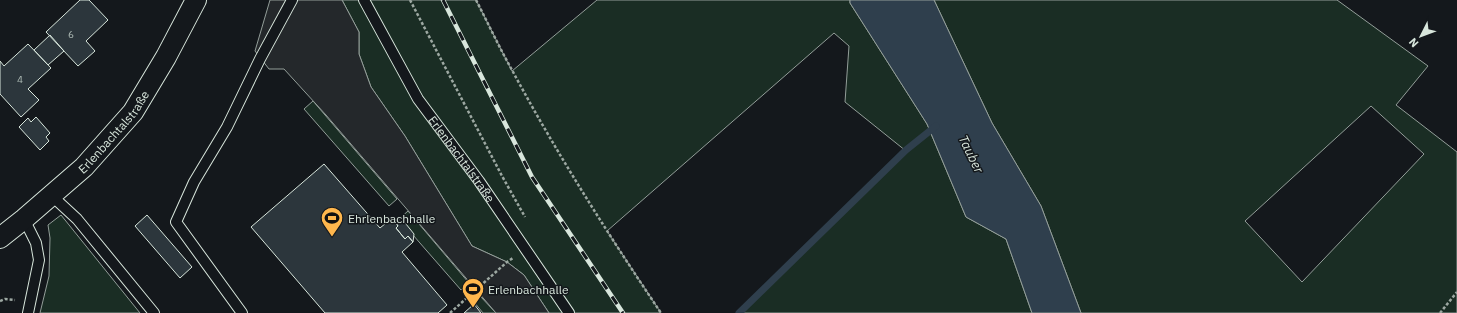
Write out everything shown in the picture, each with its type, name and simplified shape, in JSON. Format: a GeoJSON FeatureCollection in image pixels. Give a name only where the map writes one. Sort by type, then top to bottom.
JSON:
{"type":"FeatureCollection","features":[{"type":"Feature","properties":{"kind":"street","name":"Erlenbachtalstraße"},"geometry":{"type":"LineString","coordinates":[[0,238],[84,167],[133,112],[166,57],[196,0]]}},
{"type":"Feature","properties":{"kind":"lane"},"geometry":{"type":"LineString","coordinates":[[242,313],[176,222],[194,182],[227,127],[260,59],[292,0]]}},
{"type":"Feature","properties":{"kind":"lane","name":"Erlenbachtalstraße"},"geometry":{"type":"LineString","coordinates":[[364,0],[418,99],[479,181],[569,313]]}},
{"type":"Feature","properties":{"kind":"lane"},"geometry":{"type":"LineString","coordinates":[[51,195],[77,219],[154,313]]}},
{"type":"Feature","properties":{"kind":"lane"},"geometry":{"type":"LineString","coordinates":[[24,219],[36,243],[39,260],[28,313]]}},
{"type":"Feature","properties":{"kind":"path"},"geometry":{"type":"LineString","coordinates":[[410,0],[502,176],[526,217]]}},
{"type":"Feature","properties":{"kind":"path"},"geometry":{"type":"LineString","coordinates":[[476,0],[512,71],[543,125],[607,232],[661,313]]}},
{"type":"Feature","properties":{"kind":"path"},"geometry":{"type":"LineString","coordinates":[[450,313],[507,262],[526,251]]}},
{"type":"Feature","properties":{"kind":"path"},"geometry":{"type":"LineString","coordinates":[[1440,313],[1457,292]]}},
{"type":"Feature","properties":{"kind":"green space"},"geometry":{"type":"Polygon","coordinates":[[[342,0],[476,0],[512,71],[597,0],[850,0],[850,3],[927,124],[966,217],[1006,239],[1032,313],[739,313],[906,151],[845,102],[849,46],[834,33],[607,231],[661,313],[549,313],[524,275],[507,262],[472,246],[405,136],[371,87],[359,54],[359,32],[342,0]]]}},
{"type":"Feature","properties":{"kind":"green space"},"geometry":{"type":"Polygon","coordinates":[[[934,0],[1337,0],[1428,66],[1396,105],[1457,152],[1457,313],[1081,313],[1041,206],[992,123],[934,0]],[[1371,106],[1245,221],[1302,282],[1424,154],[1371,106]]]}},
{"type":"Feature","properties":{"kind":"green space"},"geometry":{"type":"Polygon","coordinates":[[[313,101],[397,199],[389,206],[304,109],[313,101]]]}},
{"type":"Feature","properties":{"kind":"green space"},"geometry":{"type":"Polygon","coordinates":[[[408,211],[469,283],[461,290],[399,219],[408,211]]]}},
{"type":"Feature","properties":{"kind":"green space"},"geometry":{"type":"Polygon","coordinates":[[[61,215],[140,313],[40,313],[49,276],[50,238],[48,225],[61,215]]]}},
{"type":"Feature","properties":{"kind":"green space"},"geometry":{"type":"Polygon","coordinates":[[[480,296],[496,313],[483,313],[474,302],[480,296]]]}},
{"type":"Feature","properties":{"kind":"shaded area"},"geometry":{"type":"Polygon","coordinates":[[[270,0],[342,0],[359,32],[359,54],[371,87],[405,136],[472,246],[507,262],[524,275],[549,313],[496,313],[326,115],[284,69],[269,69],[255,51],[270,0]]]}},
{"type":"Feature","properties":{"kind":"water","name":"Tauber"},"geometry":{"type":"Polygon","coordinates":[[[850,0],[934,0],[992,123],[1041,206],[1081,313],[1032,313],[1006,239],[966,217],[927,124],[850,3],[850,0]]]}},
{"type":"Feature","properties":{"kind":"building"},"geometry":{"type":"Polygon","coordinates":[[[80,0],[89,0],[108,20],[86,41],[95,51],[78,66],[46,32],[80,0]]]}},
{"type":"Feature","properties":{"kind":"building"},"geometry":{"type":"Polygon","coordinates":[[[50,35],[64,51],[48,65],[34,50],[50,35]]]}},
{"type":"Feature","properties":{"kind":"building"},"geometry":{"type":"Polygon","coordinates":[[[28,44],[51,68],[28,89],[39,100],[21,117],[0,94],[0,61],[4,66],[28,44]]]}},
{"type":"Feature","properties":{"kind":"building"},"geometry":{"type":"Polygon","coordinates":[[[36,117],[50,133],[46,137],[49,141],[40,150],[19,127],[28,118],[31,122],[36,117]]]}},
{"type":"Feature","properties":{"kind":"building","name":"Ehrlenbachhalle"},"geometry":{"type":"Polygon","coordinates":[[[324,164],[380,228],[392,218],[398,226],[396,228],[405,239],[408,236],[413,242],[402,252],[447,305],[438,313],[325,313],[251,227],[324,164]]]}},
{"type":"Feature","properties":{"kind":"building"},"geometry":{"type":"Polygon","coordinates":[[[147,215],[192,267],[180,278],[135,226],[147,215]]]}},
{"type":"Feature","properties":{"kind":"building"},"geometry":{"type":"Polygon","coordinates":[[[392,218],[402,219],[414,234],[413,242],[408,236],[405,239],[396,228],[398,226],[392,218]]]}},
{"type":"Feature","properties":{"kind":"building","name":"Erlenbachhalle"},"geometry":{"type":"Polygon","coordinates":[[[474,304],[481,313],[464,313],[474,304]]]}},
{"type":"Feature","properties":{"kind":"waterway"},"geometry":{"type":"LineString","coordinates":[[739,313],[906,150],[936,126]]}},
{"type":"Feature","properties":{"kind":"railway"},"geometry":{"type":"LineString","coordinates":[[443,0],[532,177],[623,313]]}},
{"type":"Feature","properties":{"kind":"place","name":"Ehrlenbachhalle"},"geometry":{"type":"Point","coordinates":[332,238]}},
{"type":"Feature","properties":{"kind":"place","name":"Erlenbachhalle"},"geometry":{"type":"Point","coordinates":[473,308]}}]}
